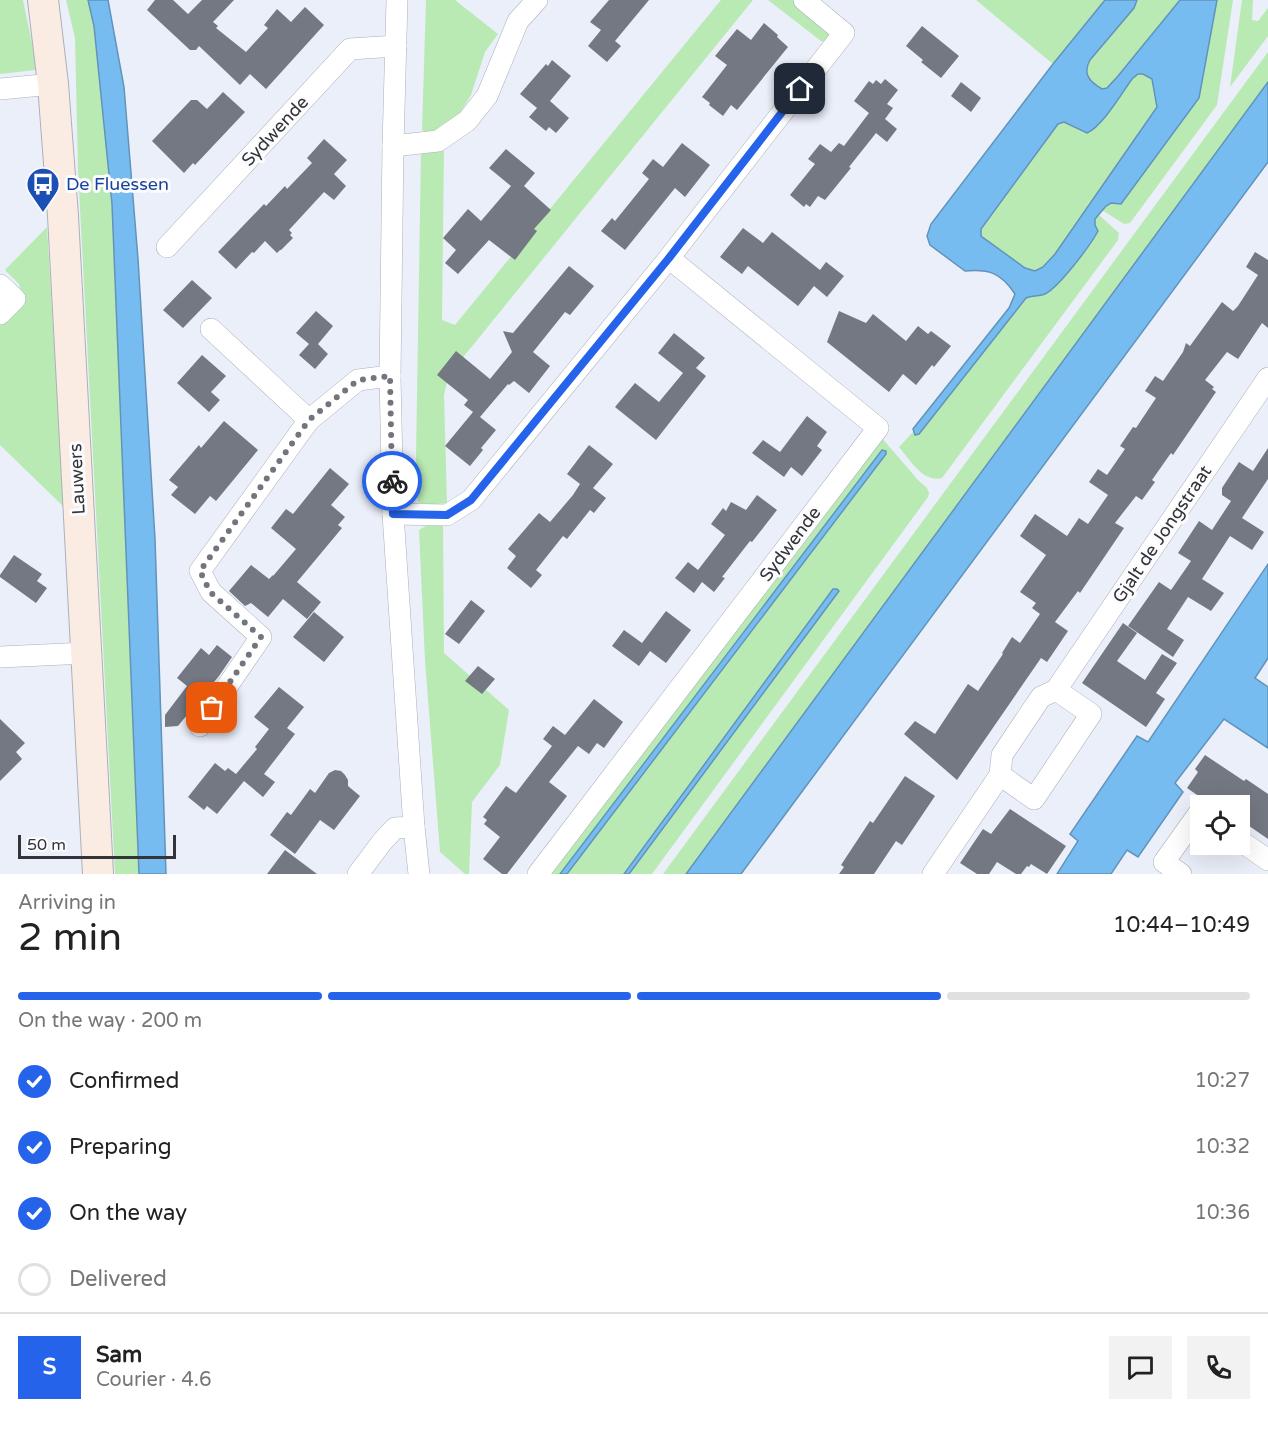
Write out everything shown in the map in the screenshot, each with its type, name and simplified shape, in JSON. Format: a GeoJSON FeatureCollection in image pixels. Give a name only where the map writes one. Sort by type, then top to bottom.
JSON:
{"type":"FeatureCollection","features":[{"type":"Feature","properties":{"kind":"street","name":"Lauwers"},"geometry":{"type":"LineString","coordinates":[[43,0],[53,84],[63,216],[98,874]]}},
{"type":"Feature","properties":{"kind":"street"},"geometry":{"type":"LineString","coordinates":[[397,0],[390,376],[393,514],[419,874]]}},
{"type":"Feature","properties":{"kind":"street"},"geometry":{"type":"LineString","coordinates":[[393,146],[438,141],[467,121],[487,96],[518,21],[537,0]]}},
{"type":"Feature","properties":{"kind":"street"},"geometry":{"type":"LineString","coordinates":[[393,514],[447,515],[471,500],[669,258],[844,33],[804,0]]}},
{"type":"Feature","properties":{"kind":"street","name":"Sydwende"},"geometry":{"type":"LineString","coordinates":[[167,247],[350,49],[396,46]]}},
{"type":"Feature","properties":{"kind":"street"},"geometry":{"type":"LineString","coordinates":[[0,89],[53,84]]}},
{"type":"Feature","properties":{"kind":"street","name":"Sydwende"},"geometry":{"type":"LineString","coordinates":[[538,874],[878,428],[669,258]]}},
{"type":"Feature","properties":{"kind":"street"},"geometry":{"type":"LineString","coordinates":[[0,285],[15,299],[0,314]]}},
{"type":"Feature","properties":{"kind":"street"},"geometry":{"type":"LineString","coordinates":[[211,329],[309,420]]}},
{"type":"Feature","properties":{"kind":"street"},"geometry":{"type":"LineString","coordinates":[[200,726],[261,637],[210,592],[200,571],[309,420],[358,380],[390,376]]}},
{"type":"Feature","properties":{"kind":"street","name":"Gjalt de Jongstraat"},"geometry":{"type":"LineString","coordinates":[[933,874],[1000,775],[1002,755],[1041,697],[1056,690],[1268,378]]}},
{"type":"Feature","properties":{"kind":"street"},"geometry":{"type":"LineString","coordinates":[[0,657],[86,653]]}},
{"type":"Feature","properties":{"kind":"street"},"geometry":{"type":"LineString","coordinates":[[1000,775],[1034,799],[1091,714],[1056,690]]}},
{"type":"Feature","properties":{"kind":"street"},"geometry":{"type":"LineString","coordinates":[[1181,874],[1164,862],[1190,826]]}},
{"type":"Feature","properties":{"kind":"street"},"geometry":{"type":"LineString","coordinates":[[358,874],[395,828],[414,827]]}},
{"type":"Feature","properties":{"kind":"street"},"geometry":{"type":"LineString","coordinates":[[1250,848],[1268,860]]}},
{"type":"Feature","properties":{"kind":"green space"},"geometry":{"type":"Polygon","coordinates":[[[0,0],[23,0],[36,70],[0,74],[0,0]]]}},
{"type":"Feature","properties":{"kind":"green space"},"geometry":{"type":"Polygon","coordinates":[[[66,0],[88,0],[94,26],[112,204],[139,874],[115,874],[78,170],[75,38],[66,0]]]}},
{"type":"Feature","properties":{"kind":"green space"},"geometry":{"type":"Polygon","coordinates":[[[426,0],[455,0],[498,34],[485,52],[471,95],[460,113],[446,127],[427,133],[422,130],[426,0]]]}},
{"type":"Feature","properties":{"kind":"green space"},"geometry":{"type":"Polygon","coordinates":[[[721,0],[753,0],[448,377],[444,395],[447,503],[427,505],[418,502],[416,458],[421,151],[444,149],[442,320],[455,325],[721,0]]]}},
{"type":"Feature","properties":{"kind":"green space"},"geometry":{"type":"Polygon","coordinates":[[[768,0],[809,0],[836,43],[821,41],[768,0]]]}},
{"type":"Feature","properties":{"kind":"green space"},"geometry":{"type":"Polygon","coordinates":[[[976,0],[1105,0],[1053,64],[976,0]]]}},
{"type":"Feature","properties":{"kind":"green space"},"geometry":{"type":"Polygon","coordinates":[[[1137,0],[1180,0],[1118,76],[1107,88],[1102,89],[1088,77],[1088,65],[1137,0]]]}},
{"type":"Feature","properties":{"kind":"green space"},"geometry":{"type":"Polygon","coordinates":[[[1217,0],[1233,0],[1217,105],[1130,223],[1124,224],[1102,210],[1111,203],[1199,98],[1217,0]]]}},
{"type":"Feature","properties":{"kind":"green space"},"geometry":{"type":"Polygon","coordinates":[[[1242,0],[1253,0],[1252,20],[1258,21],[1268,8],[1268,36],[1230,87],[1242,0]]]}},
{"type":"Feature","properties":{"kind":"green space"},"geometry":{"type":"Polygon","coordinates":[[[1268,52],[1268,82],[749,790],[686,874],[663,874],[1268,52]]]}},
{"type":"Feature","properties":{"kind":"green space"},"geometry":{"type":"Polygon","coordinates":[[[1138,74],[1152,79],[1157,106],[1055,254],[1043,267],[1035,271],[1025,268],[981,236],[981,230],[1058,124],[1064,122],[1087,133],[1138,74]]]}},
{"type":"Feature","properties":{"kind":"green space"},"geometry":{"type":"Polygon","coordinates":[[[1099,215],[1119,233],[1118,240],[942,478],[935,479],[923,474],[899,447],[913,432],[915,435],[919,434],[1026,298],[1040,296],[1095,225],[1095,219],[1099,215]]]}},
{"type":"Feature","properties":{"kind":"green space"},"geometry":{"type":"Polygon","coordinates":[[[47,227],[64,507],[0,445],[0,318],[21,294],[19,284],[5,270],[47,227]]]}},
{"type":"Feature","properties":{"kind":"green space"},"geometry":{"type":"Polygon","coordinates":[[[881,437],[927,488],[928,497],[652,874],[629,874],[839,591],[837,589],[833,589],[624,874],[567,874],[886,451],[882,450],[560,874],[549,874],[881,437]]]}},
{"type":"Feature","properties":{"kind":"green space"},"geometry":{"type":"Polygon","coordinates":[[[443,525],[444,653],[509,710],[500,765],[472,802],[469,874],[465,874],[440,852],[425,661],[419,530],[426,526],[443,525]]]}},
{"type":"Feature","properties":{"kind":"water"},"geometry":{"type":"Polygon","coordinates":[[[88,0],[108,0],[124,87],[138,259],[155,539],[166,874],[139,874],[112,204],[94,26],[88,0]]]}},
{"type":"Feature","properties":{"kind":"water"},"geometry":{"type":"Polygon","coordinates":[[[1105,0],[1137,0],[1134,8],[1088,65],[1088,77],[1102,89],[1107,88],[1180,0],[1217,0],[1199,98],[1121,204],[1111,203],[1095,219],[1098,231],[1066,275],[1045,294],[1026,298],[919,434],[915,435],[913,429],[1009,308],[1015,294],[1000,277],[988,272],[965,271],[930,245],[927,236],[931,224],[1053,64],[1105,0]],[[1138,74],[1132,79],[1093,130],[1087,133],[1064,122],[1058,124],[981,229],[981,236],[1025,268],[1035,271],[1043,267],[1055,254],[1157,107],[1152,79],[1138,74]]]}},
{"type":"Feature","properties":{"kind":"water"},"geometry":{"type":"Polygon","coordinates":[[[1268,82],[1268,162],[741,874],[686,874],[1268,82]]]}},
{"type":"Feature","properties":{"kind":"water"},"geometry":{"type":"Polygon","coordinates":[[[882,450],[886,451],[886,454],[567,874],[560,874],[882,450]]]}},
{"type":"Feature","properties":{"kind":"water"},"geometry":{"type":"Polygon","coordinates":[[[1268,564],[1268,658],[1255,678],[1268,687],[1268,748],[1224,719],[1175,783],[1183,792],[1138,857],[1127,850],[1111,874],[1057,874],[1078,841],[1070,834],[1137,736],[1148,742],[1268,564]]]}},
{"type":"Feature","properties":{"kind":"water"},"geometry":{"type":"Polygon","coordinates":[[[833,589],[839,591],[629,874],[624,874],[833,589]]]}},
{"type":"Feature","properties":{"kind":"building"},"geometry":{"type":"Polygon","coordinates":[[[155,0],[173,0],[188,14],[202,0],[234,0],[213,22],[218,26],[216,28],[246,52],[268,28],[264,25],[277,9],[291,22],[305,7],[324,25],[266,89],[250,74],[240,85],[199,46],[196,50],[190,50],[147,10],[155,0]]]}},
{"type":"Feature","properties":{"kind":"building"},"geometry":{"type":"Polygon","coordinates":[[[609,0],[649,0],[615,41],[621,46],[607,62],[588,46],[601,30],[590,22],[609,0]]]}},
{"type":"Feature","properties":{"kind":"building"},"geometry":{"type":"Polygon","coordinates":[[[764,23],[788,47],[737,110],[731,105],[723,116],[702,97],[727,65],[715,56],[737,29],[751,40],[764,23]]]}},
{"type":"Feature","properties":{"kind":"building"},"geometry":{"type":"Polygon","coordinates":[[[922,26],[959,56],[941,78],[906,46],[922,26]]]}},
{"type":"Feature","properties":{"kind":"building"},"geometry":{"type":"Polygon","coordinates":[[[552,60],[571,76],[550,101],[569,118],[556,133],[549,127],[546,131],[529,117],[537,108],[520,94],[552,60]]]}},
{"type":"Feature","properties":{"kind":"building"},"geometry":{"type":"Polygon","coordinates":[[[885,79],[898,90],[887,104],[893,108],[885,119],[897,129],[887,142],[876,133],[825,200],[818,196],[810,207],[806,204],[804,207],[790,195],[815,164],[808,159],[820,144],[831,152],[839,143],[844,146],[869,113],[854,101],[869,81],[873,84],[876,80],[881,84],[885,79]]]}},
{"type":"Feature","properties":{"kind":"building"},"geometry":{"type":"Polygon","coordinates":[[[961,82],[981,98],[971,112],[951,96],[961,82]]]}},
{"type":"Feature","properties":{"kind":"building"},"geometry":{"type":"Polygon","coordinates":[[[223,92],[245,112],[195,165],[193,163],[184,173],[152,141],[191,100],[197,100],[207,109],[223,92]]]}},
{"type":"Feature","properties":{"kind":"building"},"geometry":{"type":"Polygon","coordinates":[[[324,139],[347,160],[334,174],[346,186],[334,200],[324,192],[289,230],[293,238],[281,250],[277,253],[265,241],[236,269],[218,252],[264,204],[266,206],[285,186],[287,189],[312,163],[307,158],[324,139]]]}},
{"type":"Feature","properties":{"kind":"building"},"geometry":{"type":"Polygon","coordinates":[[[682,143],[710,165],[685,197],[675,188],[625,250],[601,231],[612,218],[615,221],[649,179],[642,173],[653,159],[663,167],[682,143]]]}},
{"type":"Feature","properties":{"kind":"building"},"geometry":{"type":"Polygon","coordinates":[[[506,149],[535,173],[524,186],[551,210],[534,229],[537,231],[515,260],[489,240],[458,274],[445,263],[456,250],[443,238],[468,209],[481,221],[511,186],[489,168],[506,149]]]}},
{"type":"Feature","properties":{"kind":"building"},"geometry":{"type":"Polygon","coordinates":[[[743,228],[763,243],[772,232],[820,270],[826,262],[844,276],[827,297],[814,286],[798,306],[748,266],[742,274],[720,257],[743,228]]]}},
{"type":"Feature","properties":{"kind":"building"},"geometry":{"type":"Polygon","coordinates":[[[1255,252],[1268,260],[1268,328],[1262,323],[1238,359],[1227,352],[1205,380],[1214,387],[1212,389],[1216,392],[1173,455],[1171,453],[1152,480],[1155,482],[1142,500],[1136,496],[1115,523],[1124,528],[1080,593],[1078,591],[1055,622],[1068,631],[1047,662],[1041,658],[957,780],[904,734],[915,721],[935,734],[968,684],[978,691],[1012,637],[1020,643],[1040,614],[1032,608],[1036,603],[1020,592],[1046,555],[1020,536],[1035,514],[1067,536],[1079,518],[1088,524],[1108,495],[1089,482],[1098,469],[1107,475],[1125,449],[1120,446],[1133,427],[1136,428],[1156,398],[1145,391],[1155,376],[1163,381],[1183,352],[1186,343],[1190,346],[1222,302],[1233,311],[1238,306],[1258,275],[1246,267],[1255,252]]]}},
{"type":"Feature","properties":{"kind":"building"},"geometry":{"type":"Polygon","coordinates":[[[569,266],[594,286],[570,315],[565,312],[533,352],[550,366],[529,393],[514,381],[508,384],[480,417],[496,430],[470,466],[445,446],[473,412],[464,405],[468,400],[437,375],[456,351],[490,379],[512,352],[503,331],[513,333],[569,266]]]}},
{"type":"Feature","properties":{"kind":"building"},"geometry":{"type":"Polygon","coordinates":[[[192,280],[212,298],[183,328],[163,310],[192,280]]]}},
{"type":"Feature","properties":{"kind":"building"},"geometry":{"type":"Polygon","coordinates":[[[316,311],[333,326],[318,344],[328,354],[315,369],[299,355],[309,344],[296,333],[316,311]]]}},
{"type":"Feature","properties":{"kind":"building"},"geometry":{"type":"Polygon","coordinates":[[[839,311],[866,323],[873,314],[906,341],[918,326],[928,334],[931,331],[951,346],[916,385],[903,374],[889,392],[827,342],[839,311]]]}},
{"type":"Feature","properties":{"kind":"building"},"geometry":{"type":"Polygon","coordinates":[[[674,333],[705,358],[696,368],[706,376],[656,440],[615,407],[635,383],[659,402],[683,373],[658,353],[674,333]]]}},
{"type":"Feature","properties":{"kind":"building"},"geometry":{"type":"Polygon","coordinates":[[[202,355],[226,376],[211,392],[220,400],[209,412],[177,383],[202,355]]]}},
{"type":"Feature","properties":{"kind":"building"},"geometry":{"type":"Polygon","coordinates":[[[807,416],[827,432],[817,446],[822,450],[802,476],[791,467],[784,477],[752,453],[763,440],[780,452],[807,416]]]}},
{"type":"Feature","properties":{"kind":"building"},"geometry":{"type":"Polygon","coordinates":[[[224,421],[258,450],[216,501],[210,496],[195,514],[171,495],[178,487],[169,480],[199,445],[201,448],[224,421]]]}},
{"type":"Feature","properties":{"kind":"building"},"geometry":{"type":"Polygon","coordinates":[[[589,445],[613,464],[593,488],[606,498],[594,513],[590,510],[567,539],[563,536],[536,570],[542,575],[531,588],[507,568],[516,556],[508,549],[539,513],[550,522],[573,495],[580,484],[567,474],[589,445]]]}},
{"type":"Feature","properties":{"kind":"building"},"geometry":{"type":"Polygon","coordinates":[[[1268,448],[1268,479],[1242,518],[1264,532],[1252,550],[1230,536],[1202,579],[1224,593],[1211,611],[1188,597],[1167,629],[1184,640],[1173,657],[1128,626],[1159,582],[1171,590],[1191,561],[1178,553],[1199,521],[1212,530],[1231,501],[1222,495],[1222,488],[1239,462],[1253,471],[1268,448]]]}},
{"type":"Feature","properties":{"kind":"building"},"geometry":{"type":"Polygon","coordinates":[[[330,468],[349,484],[331,505],[345,517],[338,525],[342,528],[297,582],[321,602],[307,619],[283,599],[268,617],[251,603],[245,606],[229,591],[251,565],[269,579],[296,549],[271,528],[286,509],[293,514],[330,468]]]}},
{"type":"Feature","properties":{"kind":"building"},"geometry":{"type":"Polygon","coordinates":[[[757,495],[777,510],[722,577],[725,578],[714,592],[702,582],[694,593],[675,578],[688,562],[698,570],[725,535],[711,524],[723,508],[726,511],[731,502],[746,510],[757,495]]]}},
{"type":"Feature","properties":{"kind":"building"},"geometry":{"type":"Polygon","coordinates":[[[14,555],[42,574],[37,581],[47,588],[36,603],[0,577],[14,555]]]}},
{"type":"Feature","properties":{"kind":"building"},"geometry":{"type":"Polygon","coordinates":[[[471,600],[485,611],[459,644],[445,634],[471,600]]]}},
{"type":"Feature","properties":{"kind":"building"},"geometry":{"type":"Polygon","coordinates":[[[666,611],[691,630],[666,663],[650,651],[639,666],[612,646],[624,630],[642,643],[666,611]]]}},
{"type":"Feature","properties":{"kind":"building"},"geometry":{"type":"Polygon","coordinates":[[[314,612],[344,637],[324,662],[293,637],[314,612]]]}},
{"type":"Feature","properties":{"kind":"building"},"geometry":{"type":"Polygon","coordinates":[[[1123,623],[1137,633],[1117,661],[1145,680],[1162,654],[1177,663],[1156,693],[1165,699],[1146,727],[1082,683],[1123,623]]]}},
{"type":"Feature","properties":{"kind":"building"},"geometry":{"type":"Polygon","coordinates":[[[217,645],[232,657],[178,726],[165,727],[165,715],[187,686],[177,678],[201,648],[209,655],[217,645]]]}},
{"type":"Feature","properties":{"kind":"building"},"geometry":{"type":"Polygon","coordinates":[[[478,666],[495,679],[482,694],[465,681],[478,666]]]}},
{"type":"Feature","properties":{"kind":"building"},"geometry":{"type":"Polygon","coordinates":[[[279,687],[304,707],[287,728],[295,734],[264,774],[275,782],[263,797],[244,781],[217,814],[207,806],[204,810],[188,797],[215,763],[225,771],[228,768],[236,774],[257,749],[255,747],[269,729],[254,717],[279,687]]]}},
{"type":"Feature","properties":{"kind":"building"},"geometry":{"type":"Polygon","coordinates":[[[594,699],[623,722],[604,748],[597,743],[589,754],[578,746],[549,782],[567,796],[507,874],[502,874],[483,859],[500,837],[484,824],[487,820],[483,817],[506,786],[516,793],[552,746],[543,739],[553,726],[565,735],[594,699]]]}},
{"type":"Feature","properties":{"kind":"building"},"geometry":{"type":"Polygon","coordinates":[[[0,719],[25,743],[16,752],[22,759],[0,781],[0,719]]]}},
{"type":"Feature","properties":{"kind":"building"},"geometry":{"type":"Polygon","coordinates":[[[1205,755],[1268,794],[1268,839],[1250,827],[1250,795],[1197,795],[1187,788],[1198,772],[1195,769],[1205,755]]]}},
{"type":"Feature","properties":{"kind":"building"},"geometry":{"type":"Polygon","coordinates":[[[335,770],[345,775],[348,786],[360,796],[334,830],[320,820],[295,854],[270,835],[287,812],[291,815],[310,789],[315,793],[329,773],[335,770]]]}},
{"type":"Feature","properties":{"kind":"building"},"geometry":{"type":"Polygon","coordinates":[[[905,776],[935,796],[902,845],[896,841],[874,874],[839,874],[844,867],[841,865],[870,821],[873,823],[905,776]]]}},
{"type":"Feature","properties":{"kind":"building"},"geometry":{"type":"Polygon","coordinates":[[[1010,809],[1066,846],[1047,874],[1031,864],[1021,874],[1016,874],[997,862],[989,874],[977,874],[960,863],[983,829],[991,834],[1010,809]]]}},
{"type":"Feature","properties":{"kind":"building"},"geometry":{"type":"Polygon","coordinates":[[[285,850],[317,874],[267,874],[285,850]]]}},
{"type":"Feature","properties":{"kind":"way so far"},"geometry":{"type":"LineString","coordinates":[[212,708],[261,637],[210,592],[200,571],[309,420],[358,380],[390,376],[392,481]]}},
{"type":"Feature","properties":{"kind":"place","name":"De Fluessen"},"geometry":{"type":"Point","coordinates":[43,213]}},
{"type":"Feature","properties":{"kind":"route"},"geometry":{"type":"LineString","coordinates":[[392,481],[393,514],[447,515],[471,500],[669,258],[800,89]]}}]}
